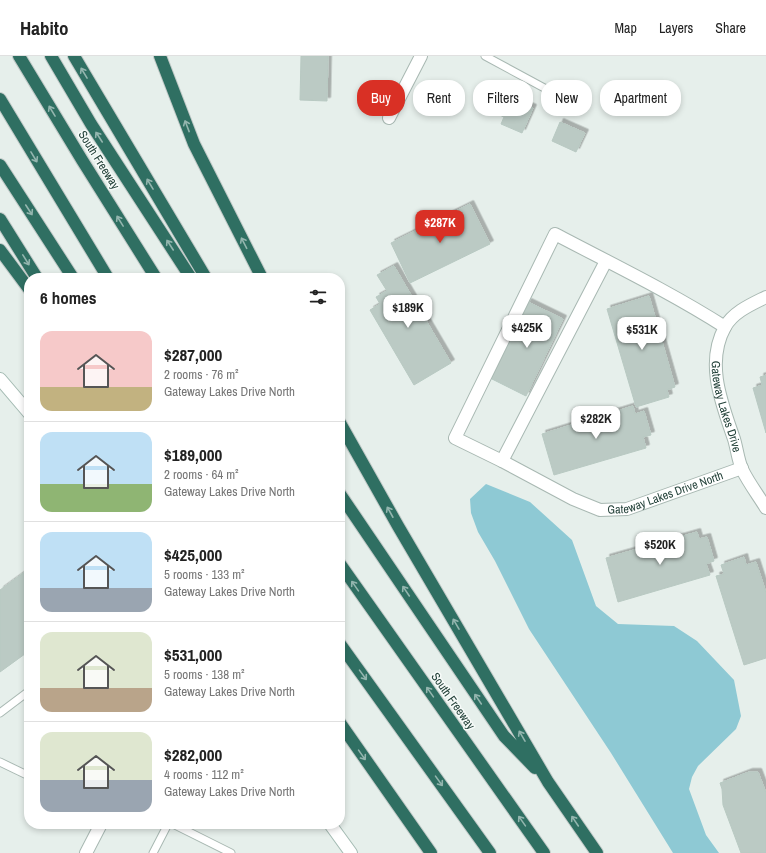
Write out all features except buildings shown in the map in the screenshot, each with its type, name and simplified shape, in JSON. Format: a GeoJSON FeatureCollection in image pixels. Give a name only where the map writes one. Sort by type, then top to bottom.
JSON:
{"type":"FeatureCollection","features":[{"type":"Feature","properties":{"kind":"highway","name":"South Freeway"},"geometry":{"type":"LineString","coordinates":[[19,56],[153,273]]}},
{"type":"Feature","properties":{"kind":"highway"},"geometry":{"type":"LineString","coordinates":[[51,56],[91,124],[188,273]]}},
{"type":"Feature","properties":{"kind":"highway"},"geometry":{"type":"LineString","coordinates":[[74,56],[203,273]]}},
{"type":"Feature","properties":{"kind":"highway"},"geometry":{"type":"LineString","coordinates":[[160,56],[194,144],[259,273]]}},
{"type":"Feature","properties":{"kind":"highway"},"geometry":{"type":"LineString","coordinates":[[0,99],[105,273]]}},
{"type":"Feature","properties":{"kind":"highway"},"geometry":{"type":"LineString","coordinates":[[0,165],[70,273]]}},
{"type":"Feature","properties":{"kind":"highway"},"geometry":{"type":"LineString","coordinates":[[0,219],[34,273]]}},
{"type":"Feature","properties":{"kind":"highway"},"geometry":{"type":"LineString","coordinates":[[0,250],[24,282]]}},
{"type":"Feature","properties":{"kind":"highway"},"geometry":{"type":"LineString","coordinates":[[345,432],[398,526],[548,782],[597,853]]}},
{"type":"Feature","properties":{"kind":"highway"},"geometry":{"type":"LineString","coordinates":[[345,501],[504,736],[548,782]]}},
{"type":"Feature","properties":{"kind":"highway","name":"South Freeway"},"geometry":{"type":"LineString","coordinates":[[345,571],[544,853]]}},
{"type":"Feature","properties":{"kind":"highway"},"geometry":{"type":"LineString","coordinates":[[345,651],[490,853]]}},
{"type":"Feature","properties":{"kind":"highway"},"geometry":{"type":"LineString","coordinates":[[345,730],[431,853]]}},
{"type":"Feature","properties":{"kind":"street"},"geometry":{"type":"LineString","coordinates":[[389,118],[421,56]]}},
{"type":"Feature","properties":{"kind":"street","name":"Gateway Lakes Drive North"},"geometry":{"type":"LineString","coordinates":[[725,326],[641,278],[555,234],[455,438],[573,499],[600,510],[627,509],[742,468]]}},
{"type":"Feature","properties":{"kind":"street"},"geometry":{"type":"LineString","coordinates":[[502,461],[606,260]]}},
{"type":"Feature","properties":{"kind":"street","name":"Gateway Lakes Drive"},"geometry":{"type":"LineString","coordinates":[[766,297],[735,315],[725,326],[717,348],[716,376],[722,404],[742,468],[766,508]]}},
{"type":"Feature","properties":{"kind":"street"},"geometry":{"type":"LineString","coordinates":[[0,379],[24,408]]}},
{"type":"Feature","properties":{"kind":"street"},"geometry":{"type":"LineString","coordinates":[[86,853],[98,829]]}},
{"type":"Feature","properties":{"kind":"street"},"geometry":{"type":"LineString","coordinates":[[334,829],[351,853]]}},
{"type":"Feature","properties":{"kind":"lane"},"geometry":{"type":"LineString","coordinates":[[485,56],[541,86]]}},
{"type":"Feature","properties":{"kind":"lane"},"geometry":{"type":"LineString","coordinates":[[0,713],[24,695]]}},
{"type":"Feature","properties":{"kind":"lane"},"geometry":{"type":"LineString","coordinates":[[0,762],[24,774]]}},
{"type":"Feature","properties":{"kind":"lane"},"geometry":{"type":"LineString","coordinates":[[153,853],[165,829]]}},
{"type":"Feature","properties":{"kind":"lane"},"geometry":{"type":"LineString","coordinates":[[183,829],[231,853]]}},
{"type":"Feature","properties":{"kind":"water"},"geometry":{"type":"Polygon","coordinates":[[[486,484],[530,502],[572,540],[596,606],[618,624],[674,626],[697,641],[734,680],[741,716],[736,729],[698,766],[692,777],[689,789],[706,835],[719,853],[673,853],[611,753],[529,629],[495,561],[478,532],[471,513],[470,499],[486,484]]]}}]}
